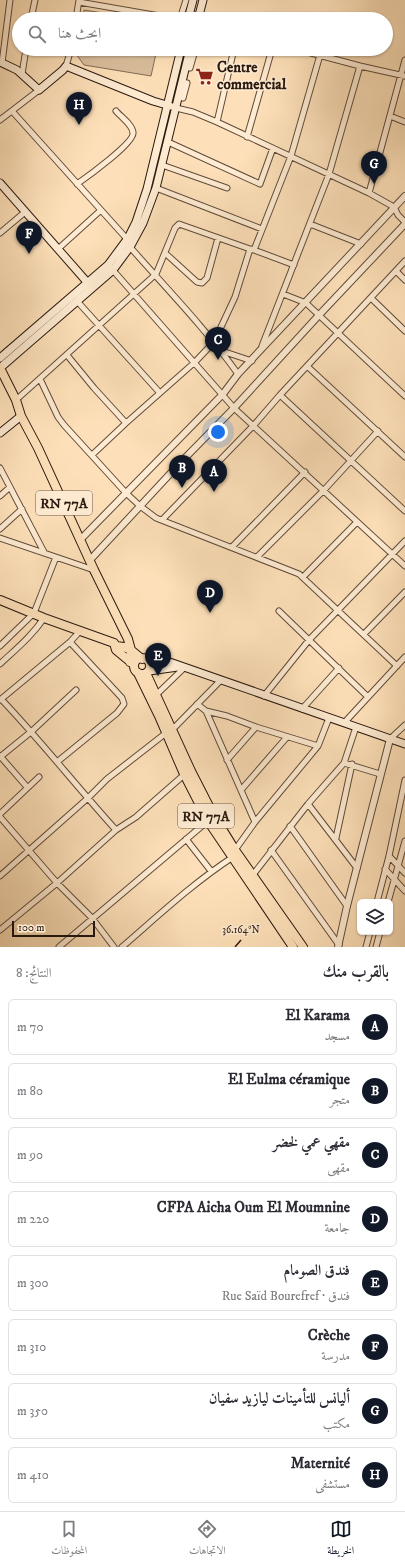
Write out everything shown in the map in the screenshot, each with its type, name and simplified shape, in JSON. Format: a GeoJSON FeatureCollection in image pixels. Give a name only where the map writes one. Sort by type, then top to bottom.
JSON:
{"type":"FeatureCollection","features":[{"type":"Feature","properties":{"kind":"main road"},"geometry":{"type":"LineString","coordinates":[[190,12],[193,0]]}},
{"type":"Feature","properties":{"kind":"main road"},"geometry":{"type":"LineString","coordinates":[[200,12],[203,0]]}},
{"type":"Feature","properties":{"kind":"main road"},"geometry":{"type":"LineString","coordinates":[[0,358],[87,282],[110,267],[127,239],[142,206],[179,56]]}},
{"type":"Feature","properties":{"kind":"main road"},"geometry":{"type":"LineString","coordinates":[[0,368],[76,300],[130,247],[143,223],[156,188],[189,56]]}},
{"type":"Feature","properties":{"kind":"main road"},"geometry":{"type":"LineString","coordinates":[[1,63],[22,74],[39,90],[66,66],[153,101],[176,108]]}},
{"type":"Feature","properties":{"kind":"main road"},"geometry":{"type":"LineString","coordinates":[[0,183],[87,282]]}},
{"type":"Feature","properties":{"kind":"main road","name":"RN 77A"},"geometry":{"type":"LineString","coordinates":[[0,368],[16,400],[21,416],[38,448],[94,570],[128,639],[131,650]]}},
{"type":"Feature","properties":{"kind":"main road"},"geometry":{"type":"LineString","coordinates":[[0,433],[21,416]]}},
{"type":"Feature","properties":{"kind":"main road"},"geometry":{"type":"LineString","coordinates":[[0,600],[44,618],[114,643],[116,646],[131,650],[150,664],[148,672],[154,697]]}},
{"type":"Feature","properties":{"kind":"main road"},"geometry":{"type":"LineString","coordinates":[[114,643],[116,650],[142,674],[182,667]]}},
{"type":"Feature","properties":{"kind":"main road"},"geometry":{"type":"LineString","coordinates":[[131,650],[132,665]]}},
{"type":"Feature","properties":{"kind":"main road"},"geometry":{"type":"LineString","coordinates":[[132,665],[138,660],[158,658],[220,681],[405,744]]}},
{"type":"Feature","properties":{"kind":"main road","name":"RN 77A"},"geometry":{"type":"LineString","coordinates":[[132,665],[154,697],[188,773],[211,818],[251,878],[293,947]]}},
{"type":"Feature","properties":{"kind":"main road"},"geometry":{"type":"LineString","coordinates":[[251,878],[303,947]]}},
{"type":"Feature","properties":{"kind":"street"},"geometry":{"type":"LineString","coordinates":[[1,63],[10,0]]}},
{"type":"Feature","properties":{"kind":"street"},"geometry":{"type":"LineString","coordinates":[[32,12],[35,0]]}},
{"type":"Feature","properties":{"kind":"street"},"geometry":{"type":"LineString","coordinates":[[182,12],[186,0]]}},
{"type":"Feature","properties":{"kind":"street"},"geometry":{"type":"LineString","coordinates":[[77,12],[79,1],[139,12]]}},
{"type":"Feature","properties":{"kind":"street"},"geometry":{"type":"LineString","coordinates":[[22,74],[25,56]]}},
{"type":"Feature","properties":{"kind":"street"},"geometry":{"type":"LineString","coordinates":[[66,66],[69,56]]}},
{"type":"Feature","properties":{"kind":"street"},"geometry":{"type":"LineString","coordinates":[[217,122],[232,56]]}},
{"type":"Feature","properties":{"kind":"street"},"geometry":{"type":"LineString","coordinates":[[247,137],[270,56]]}},
{"type":"Feature","properties":{"kind":"street"},"geometry":{"type":"LineString","coordinates":[[92,455],[195,362],[214,342],[235,297],[252,250],[291,156],[320,56]]}},
{"type":"Feature","properties":{"kind":"street"},"geometry":{"type":"LineString","coordinates":[[324,56],[403,76]]}},
{"type":"Feature","properties":{"kind":"street"},"geometry":{"type":"LineString","coordinates":[[369,193],[390,116],[403,76],[405,60]]}},
{"type":"Feature","properties":{"kind":"street"},"geometry":{"type":"LineString","coordinates":[[261,351],[329,174],[360,66]]}},
{"type":"Feature","properties":{"kind":"street"},"geometry":{"type":"LineString","coordinates":[[0,120],[39,90]]}},
{"type":"Feature","properties":{"kind":"street"},"geometry":{"type":"LineString","coordinates":[[90,560],[234,408],[405,223],[398,215],[394,207],[369,193],[217,122],[193,112],[176,108]]}},
{"type":"Feature","properties":{"kind":"street"},"geometry":{"type":"LineString","coordinates":[[12,111],[127,239]]}},
{"type":"Feature","properties":{"kind":"street"},"geometry":{"type":"LineString","coordinates":[[77,184],[112,157],[132,138],[132,128],[116,111]]}},
{"type":"Feature","properties":{"kind":"street"},"geometry":{"type":"LineString","coordinates":[[390,116],[405,122]]}},
{"type":"Feature","properties":{"kind":"street"},"geometry":{"type":"LineString","coordinates":[[168,142],[258,184],[261,182],[273,148]]}},
{"type":"Feature","properties":{"kind":"street"},"geometry":{"type":"LineString","coordinates":[[162,165],[227,188]]}},
{"type":"Feature","properties":{"kind":"street"},"geometry":{"type":"LineString","coordinates":[[156,188],[262,229]]}},
{"type":"Feature","properties":{"kind":"street"},"geometry":{"type":"LineString","coordinates":[[81,539],[223,394],[238,374],[252,361],[405,196]]}},
{"type":"Feature","properties":{"kind":"street"},"geometry":{"type":"LineString","coordinates":[[58,249],[101,210]]}},
{"type":"Feature","properties":{"kind":"street"},"geometry":{"type":"LineString","coordinates":[[0,233],[26,212]]}},
{"type":"Feature","properties":{"kind":"street"},"geometry":{"type":"LineString","coordinates":[[16,400],[156,274],[175,228],[179,224],[294,265]]}},
{"type":"Feature","properties":{"kind":"street"},"geometry":{"type":"LineString","coordinates":[[310,224],[361,244]]}},
{"type":"Feature","properties":{"kind":"street"},"geometry":{"type":"LineString","coordinates":[[165,253],[198,282],[202,283],[207,278],[218,238]]}},
{"type":"Feature","properties":{"kind":"street"},"geometry":{"type":"LineString","coordinates":[[130,247],[156,274],[222,351],[238,374]]}},
{"type":"Feature","properties":{"kind":"street"},"geometry":{"type":"LineString","coordinates":[[162,520],[254,424],[405,261]]}},
{"type":"Feature","properties":{"kind":"street"},"geometry":{"type":"LineString","coordinates":[[110,267],[234,408],[254,424],[405,566]]}},
{"type":"Feature","properties":{"kind":"street"},"geometry":{"type":"LineString","coordinates":[[396,271],[405,280]]}},
{"type":"Feature","properties":{"kind":"street"},"geometry":{"type":"LineString","coordinates":[[283,294],[306,303],[405,396]]}},
{"type":"Feature","properties":{"kind":"street"},"geometry":{"type":"LineString","coordinates":[[371,298],[405,331]]}},
{"type":"Feature","properties":{"kind":"street"},"geometry":{"type":"LineString","coordinates":[[76,300],[160,393]]}},
{"type":"Feature","properties":{"kind":"street"},"geometry":{"type":"LineString","coordinates":[[222,351],[252,361]]}},
{"type":"Feature","properties":{"kind":"street"},"geometry":{"type":"LineString","coordinates":[[66,355],[126,423]]}},
{"type":"Feature","properties":{"kind":"street"},"geometry":{"type":"LineString","coordinates":[[307,366],[405,457]]}},
{"type":"Feature","properties":{"kind":"street"},"geometry":{"type":"LineString","coordinates":[[40,379],[58,417],[126,493],[140,506],[162,520],[291,570],[304,577],[397,666]]}},
{"type":"Feature","properties":{"kind":"street"},"geometry":{"type":"LineString","coordinates":[[280,395],[405,511]]}},
{"type":"Feature","properties":{"kind":"street"},"geometry":{"type":"LineString","coordinates":[[257,557],[324,490],[378,431]]}},
{"type":"Feature","properties":{"kind":"street"},"geometry":{"type":"LineString","coordinates":[[0,468],[44,552]]}},
{"type":"Feature","properties":{"kind":"street"},"geometry":{"type":"LineString","coordinates":[[232,547],[305,472]]}},
{"type":"Feature","properties":{"kind":"street"},"geometry":{"type":"LineString","coordinates":[[0,496],[10,487]]}},
{"type":"Feature","properties":{"kind":"street"},"geometry":{"type":"LineString","coordinates":[[0,529],[22,509]]}},
{"type":"Feature","properties":{"kind":"street"},"geometry":{"type":"LineString","coordinates":[[304,577],[357,522]]}},
{"type":"Feature","properties":{"kind":"street"},"geometry":{"type":"LineString","coordinates":[[0,538],[94,570]]}},
{"type":"Feature","properties":{"kind":"street"},"geometry":{"type":"LineString","coordinates":[[264,696],[310,640],[405,541]]}},
{"type":"Feature","properties":{"kind":"street"},"geometry":{"type":"LineString","coordinates":[[1,643],[34,613],[56,557]]}},
{"type":"Feature","properties":{"kind":"street"},"geometry":{"type":"LineString","coordinates":[[364,634],[405,592]]}},
{"type":"Feature","properties":{"kind":"street"},"geometry":{"type":"LineString","coordinates":[[279,611],[368,697]]}},
{"type":"Feature","properties":{"kind":"street"},"geometry":{"type":"LineString","coordinates":[[0,664],[31,636],[44,618]]}},
{"type":"Feature","properties":{"kind":"street"},"geometry":{"type":"LineString","coordinates":[[81,630],[70,642],[1,699],[32,731],[116,830]]}},
{"type":"Feature","properties":{"kind":"street"},"geometry":{"type":"LineString","coordinates":[[57,762],[117,713],[124,704],[122,698],[70,642]]}},
{"type":"Feature","properties":{"kind":"street"},"geometry":{"type":"LineString","coordinates":[[344,723],[405,657]]}},
{"type":"Feature","properties":{"kind":"street"},"geometry":{"type":"LineString","coordinates":[[154,697],[182,667]]}},
{"type":"Feature","properties":{"kind":"street"},"geometry":{"type":"LineString","coordinates":[[302,708],[339,668]]}},
{"type":"Feature","properties":{"kind":"street"},"geometry":{"type":"LineString","coordinates":[[0,876],[88,798],[107,779],[169,732],[220,681]]}},
{"type":"Feature","properties":{"kind":"street"},"geometry":{"type":"LineString","coordinates":[[27,787],[0,757],[32,731],[76,690]]}},
{"type":"Feature","properties":{"kind":"street"},"geometry":{"type":"LineString","coordinates":[[197,704],[206,711],[227,716],[256,727],[318,746]]}},
{"type":"Feature","properties":{"kind":"street"},"geometry":{"type":"LineString","coordinates":[[206,711],[255,822]]}},
{"type":"Feature","properties":{"kind":"street"},"geometry":{"type":"LineString","coordinates":[[122,947],[183,894],[234,853],[255,822],[318,746],[329,718]]}},
{"type":"Feature","properties":{"kind":"street"},"geometry":{"type":"LineString","coordinates":[[338,946],[390,739],[405,725]]}},
{"type":"Feature","properties":{"kind":"street"},"geometry":{"type":"LineString","coordinates":[[227,760],[256,727]]}},
{"type":"Feature","properties":{"kind":"street"},"geometry":{"type":"LineString","coordinates":[[251,878],[290,826],[344,762],[356,727]]}},
{"type":"Feature","properties":{"kind":"street"},"geometry":{"type":"LineString","coordinates":[[241,790],[287,737]]}},
{"type":"Feature","properties":{"kind":"street"},"geometry":{"type":"LineString","coordinates":[[344,762],[380,774]]}},
{"type":"Feature","properties":{"kind":"street"},"geometry":{"type":"LineString","coordinates":[[336,838],[352,764]]}},
{"type":"Feature","properties":{"kind":"street"},"geometry":{"type":"LineString","coordinates":[[0,921],[2,928],[57,883],[116,830],[136,817],[188,773]]}},
{"type":"Feature","properties":{"kind":"street"},"geometry":{"type":"LineString","coordinates":[[39,777],[27,787],[0,815],[57,883],[92,918],[114,947]]}},
{"type":"Feature","properties":{"kind":"street"},"geometry":{"type":"LineString","coordinates":[[378,899],[389,856],[405,780]]}},
{"type":"Feature","properties":{"kind":"street"},"geometry":{"type":"LineString","coordinates":[[308,804],[358,868]]}},
{"type":"Feature","properties":{"kind":"street"},"geometry":{"type":"LineString","coordinates":[[59,947],[211,818]]}},
{"type":"Feature","properties":{"kind":"street"},"geometry":{"type":"LineString","coordinates":[[290,826],[347,906]]}},
{"type":"Feature","properties":{"kind":"street"},"geometry":{"type":"LineString","coordinates":[[186,840],[211,871]]}},
{"type":"Feature","properties":{"kind":"street"},"geometry":{"type":"LineString","coordinates":[[389,899],[405,841]]}},
{"type":"Feature","properties":{"kind":"street"},"geometry":{"type":"LineString","coordinates":[[271,850],[338,946]]}},
{"type":"Feature","properties":{"kind":"street"},"geometry":{"type":"LineString","coordinates":[[389,856],[405,873]]}},
{"type":"Feature","properties":{"kind":"street"},"geometry":{"type":"LineString","coordinates":[[385,869],[405,891]]}},
{"type":"Feature","properties":{"kind":"street"},"geometry":{"type":"LineString","coordinates":[[366,947],[369,935]]}},
{"type":"Feature","properties":{"kind":"street"},"geometry":{"type":"LineString","coordinates":[[376,947],[379,935]]}},
{"type":"Feature","properties":{"kind":"shaded area"},"geometry":{"type":"Polygon","coordinates":[[[84,10],[97,12],[84,12],[84,10]]]}},
{"type":"Feature","properties":{"kind":"shaded area"},"geometry":{"type":"Polygon","coordinates":[[[77,56],[155,56],[151,76],[84,65],[77,56]]]}},
{"type":"Feature","properties":{"kind":"place","name":"Centre commercial"},"geometry":{"type":"Point","coordinates":[204,76]}},
{"type":"Feature","properties":{"kind":"place","name":"Maternité"},"geometry":{"type":"Point","coordinates":[79,125]}},
{"type":"Feature","properties":{"kind":"place","name":"أليانس للتأمينات ليازيد سفيان"},"geometry":{"type":"Point","coordinates":[374,184]}},
{"type":"Feature","properties":{"kind":"place","name":"Crèche"},"geometry":{"type":"Point","coordinates":[29,254]}},
{"type":"Feature","properties":{"kind":"place","name":"مقهي عمي لخضر"},"geometry":{"type":"Point","coordinates":[218,360]}},
{"type":"Feature","properties":{"kind":"place","name":"El Eulma céramique"},"geometry":{"type":"Point","coordinates":[182,488]}},
{"type":"Feature","properties":{"kind":"place","name":"El Karama"},"geometry":{"type":"Point","coordinates":[214,492]}},
{"type":"Feature","properties":{"kind":"place","name":"CFPA Aicha Oum El Moumnine"},"geometry":{"type":"Point","coordinates":[210,613]}},
{"type":"Feature","properties":{"kind":"place","name":"فندق الصومام"},"geometry":{"type":"Point","coordinates":[158,676]}}]}
